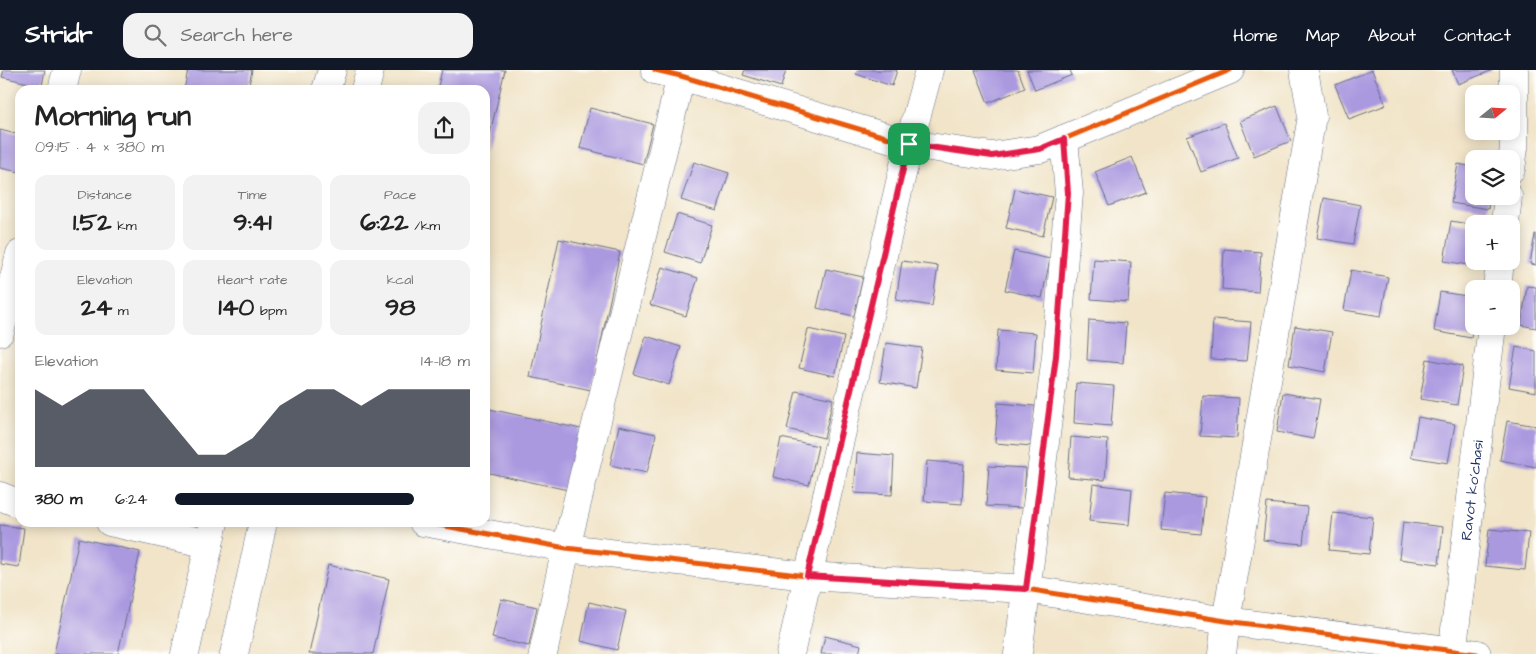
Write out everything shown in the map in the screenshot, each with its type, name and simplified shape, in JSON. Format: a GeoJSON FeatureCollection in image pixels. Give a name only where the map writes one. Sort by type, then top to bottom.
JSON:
{"type":"FeatureCollection","features":[{"type":"Feature","properties":{"kind":"street"},"geometry":{"type":"LineString","coordinates":[[63,85],[67,70]]}},
{"type":"Feature","properties":{"kind":"street"},"geometry":{"type":"LineString","coordinates":[[328,85],[332,70]]}},
{"type":"Feature","properties":{"kind":"street"},"geometry":{"type":"LineString","coordinates":[[366,85],[370,70]]}},
{"type":"Feature","properties":{"kind":"street"},"geometry":{"type":"LineString","coordinates":[[655,70],[682,76],[909,144],[992,156],[1040,149],[1230,70]]}},
{"type":"Feature","properties":{"kind":"street"},"geometry":{"type":"LineString","coordinates":[[790,654],[909,144],[929,70]]}},
{"type":"Feature","properties":{"kind":"street"},"geometry":{"type":"LineString","coordinates":[[1222,654],[1312,116],[1304,70]]}},
{"type":"Feature","properties":{"kind":"street"},"geometry":{"type":"LineString","coordinates":[[1514,70],[1514,150]]}},
{"type":"Feature","properties":{"kind":"street"},"geometry":{"type":"LineString","coordinates":[[543,654],[566,548],[682,76]]}},
{"type":"Feature","properties":{"kind":"street"},"geometry":{"type":"LineString","coordinates":[[1018,654],[1056,356],[1068,193],[1064,139]]}},
{"type":"Feature","properties":{"kind":"street"},"geometry":{"type":"LineString","coordinates":[[0,332],[15,274]]}},
{"type":"Feature","properties":{"kind":"street","name":"Ravot ko'chasi"},"geometry":{"type":"LineString","coordinates":[[1460,653],[1491,335]]}},
{"type":"Feature","properties":{"kind":"street"},"geometry":{"type":"LineString","coordinates":[[0,496],[15,502]]}},
{"type":"Feature","properties":{"kind":"street"},"geometry":{"type":"LineString","coordinates":[[156,527],[212,533],[185,654]]}},
{"type":"Feature","properties":{"kind":"street"},"geometry":{"type":"LineString","coordinates":[[234,654],[262,527]]}},
{"type":"Feature","properties":{"kind":"street"},"geometry":{"type":"LineString","coordinates":[[450,527],[566,548],[807,576],[1026,589],[1226,621],[1460,653]]}},
{"type":"Feature","properties":{"kind":"building"},"geometry":{"type":"Polygon","coordinates":[[[4,70],[45,70],[42,85],[2,77],[4,70]]]}},
{"type":"Feature","properties":{"kind":"building"},"geometry":{"type":"Polygon","coordinates":[[[188,70],[252,70],[249,85],[185,85],[188,70]]]}},
{"type":"Feature","properties":{"kind":"building"},"geometry":{"type":"Polygon","coordinates":[[[442,70],[505,70],[490,133],[490,85],[438,85],[442,70]]]}},
{"type":"Feature","properties":{"kind":"building"},"geometry":{"type":"Polygon","coordinates":[[[745,70],[786,70],[781,87],[743,75],[745,70]]]}},
{"type":"Feature","properties":{"kind":"building"},"geometry":{"type":"Polygon","coordinates":[[[858,70],[897,70],[892,86],[856,74],[858,70]]]}},
{"type":"Feature","properties":{"kind":"building"},"geometry":{"type":"Polygon","coordinates":[[[975,70],[1018,70],[1025,88],[988,103],[975,70]]]}},
{"type":"Feature","properties":{"kind":"building"},"geometry":{"type":"Polygon","coordinates":[[[1027,70],[1070,70],[1072,75],[1035,90],[1027,70]]]}},
{"type":"Feature","properties":{"kind":"building"},"geometry":{"type":"Polygon","coordinates":[[[1372,70],[1386,105],[1349,119],[1335,85],[1372,70]]]}},
{"type":"Feature","properties":{"kind":"building"},"geometry":{"type":"Polygon","coordinates":[[[1452,70],[1493,70],[1458,84],[1452,70]]]}},
{"type":"Feature","properties":{"kind":"building"},"geometry":{"type":"Polygon","coordinates":[[[1277,106],[1291,141],[1254,156],[1240,121],[1277,106]]]}},
{"type":"Feature","properties":{"kind":"building"},"geometry":{"type":"Polygon","coordinates":[[[590,108],[653,124],[643,164],[580,148],[590,108]]]}},
{"type":"Feature","properties":{"kind":"building"},"geometry":{"type":"Polygon","coordinates":[[[1224,123],[1238,158],[1201,172],[1187,137],[1224,123]]]}},
{"type":"Feature","properties":{"kind":"building"},"geometry":{"type":"Polygon","coordinates":[[[0,130],[15,134],[15,171],[0,168],[0,130]]]}},
{"type":"Feature","properties":{"kind":"building"},"geometry":{"type":"Polygon","coordinates":[[[1132,157],[1146,192],[1109,206],[1095,172],[1132,157]]]}},
{"type":"Feature","properties":{"kind":"building"},"geometry":{"type":"Polygon","coordinates":[[[694,162],[729,173],[717,211],[681,200],[694,162]]]}},
{"type":"Feature","properties":{"kind":"building"},"geometry":{"type":"Polygon","coordinates":[[[1458,164],[1465,165],[1465,205],[1489,205],[1488,209],[1451,203],[1458,164]]]}},
{"type":"Feature","properties":{"kind":"building"},"geometry":{"type":"Polygon","coordinates":[[[1015,189],[1052,197],[1043,236],[1006,228],[1015,189]]]}},
{"type":"Feature","properties":{"kind":"building"},"geometry":{"type":"Polygon","coordinates":[[[1324,198],[1360,205],[1353,244],[1317,238],[1324,198]]]}},
{"type":"Feature","properties":{"kind":"building"},"geometry":{"type":"Polygon","coordinates":[[[677,214],[712,225],[700,263],[665,252],[677,214]]]}},
{"type":"Feature","properties":{"kind":"building"},"geometry":{"type":"Polygon","coordinates":[[[1451,221],[1465,223],[1465,264],[1444,261],[1451,221]]]}},
{"type":"Feature","properties":{"kind":"building"},"geometry":{"type":"Polygon","coordinates":[[[1536,234],[1536,265],[1530,264],[1536,234]]]}},
{"type":"Feature","properties":{"kind":"building"},"geometry":{"type":"Polygon","coordinates":[[[559,239],[620,252],[591,390],[530,377],[559,239]]]}},
{"type":"Feature","properties":{"kind":"building"},"geometry":{"type":"Polygon","coordinates":[[[1224,249],[1261,252],[1258,292],[1222,289],[1224,249]]]}},
{"type":"Feature","properties":{"kind":"building"},"geometry":{"type":"Polygon","coordinates":[[[1014,251],[1050,259],[1042,298],[1005,290],[1014,251]]]}},
{"type":"Feature","properties":{"kind":"building"},"geometry":{"type":"Polygon","coordinates":[[[1094,259],[1131,262],[1128,302],[1091,299],[1094,259]]]}},
{"type":"Feature","properties":{"kind":"building"},"geometry":{"type":"Polygon","coordinates":[[[902,261],[938,266],[932,306],[896,300],[902,261]]]}},
{"type":"Feature","properties":{"kind":"building"},"geometry":{"type":"Polygon","coordinates":[[[662,267],[698,278],[686,316],[650,305],[662,267]]]}},
{"type":"Feature","properties":{"kind":"building"},"geometry":{"type":"Polygon","coordinates":[[[826,269],[863,277],[854,316],[817,308],[826,269]]]}},
{"type":"Feature","properties":{"kind":"building"},"geometry":{"type":"Polygon","coordinates":[[[1351,270],[1388,277],[1381,316],[1344,310],[1351,270]]]}},
{"type":"Feature","properties":{"kind":"building"},"geometry":{"type":"Polygon","coordinates":[[[1527,286],[1536,287],[1536,328],[1521,325],[1527,286]]]}},
{"type":"Feature","properties":{"kind":"building"},"geometry":{"type":"Polygon","coordinates":[[[1440,292],[1465,296],[1465,335],[1471,335],[1471,338],[1434,331],[1440,292]]]}},
{"type":"Feature","properties":{"kind":"building"},"geometry":{"type":"Polygon","coordinates":[[[1213,319],[1251,322],[1247,361],[1211,359],[1213,319]]]}},
{"type":"Feature","properties":{"kind":"building"},"geometry":{"type":"Polygon","coordinates":[[[1089,320],[1126,323],[1123,363],[1087,360],[1089,320]]]}},
{"type":"Feature","properties":{"kind":"building"},"geometry":{"type":"Polygon","coordinates":[[[1295,326],[1332,332],[1325,372],[1289,365],[1295,326]]]}},
{"type":"Feature","properties":{"kind":"building"},"geometry":{"type":"Polygon","coordinates":[[[808,329],[844,337],[835,376],[799,368],[808,329]]]}},
{"type":"Feature","properties":{"kind":"building"},"geometry":{"type":"Polygon","coordinates":[[[998,330],[1036,333],[1033,373],[996,370],[998,330]]]}},
{"type":"Feature","properties":{"kind":"building"},"geometry":{"type":"Polygon","coordinates":[[[646,336],[681,347],[669,385],[634,374],[646,336]]]}},
{"type":"Feature","properties":{"kind":"building"},"geometry":{"type":"Polygon","coordinates":[[[886,343],[922,348],[916,388],[880,382],[886,343]]]}},
{"type":"Feature","properties":{"kind":"building"},"geometry":{"type":"Polygon","coordinates":[[[1516,347],[1536,351],[1536,392],[1509,387],[1516,347]]]}},
{"type":"Feature","properties":{"kind":"building"},"geometry":{"type":"Polygon","coordinates":[[[1427,359],[1463,366],[1457,405],[1420,399],[1427,359]]]}},
{"type":"Feature","properties":{"kind":"building"},"geometry":{"type":"Polygon","coordinates":[[[1076,383],[1114,386],[1111,426],[1074,423],[1076,383]]]}},
{"type":"Feature","properties":{"kind":"building"},"geometry":{"type":"Polygon","coordinates":[[[796,391],[833,399],[824,438],[787,429],[796,391]]]}},
{"type":"Feature","properties":{"kind":"building"},"geometry":{"type":"Polygon","coordinates":[[[1283,393],[1320,399],[1313,439],[1277,432],[1283,393]]]}},
{"type":"Feature","properties":{"kind":"building"},"geometry":{"type":"Polygon","coordinates":[[[1203,396],[1239,398],[1237,438],[1200,436],[1203,396]]]}},
{"type":"Feature","properties":{"kind":"building"},"geometry":{"type":"Polygon","coordinates":[[[998,403],[1035,406],[1032,446],[995,443],[998,403]]]}},
{"type":"Feature","properties":{"kind":"building"},"geometry":{"type":"Polygon","coordinates":[[[490,409],[581,429],[568,490],[490,473],[490,409]]]}},
{"type":"Feature","properties":{"kind":"building"},"geometry":{"type":"Polygon","coordinates":[[[1418,417],[1455,424],[1448,463],[1411,457],[1418,417]]]}},
{"type":"Feature","properties":{"kind":"building"},"geometry":{"type":"Polygon","coordinates":[[[1507,421],[1536,426],[1536,467],[1500,460],[1507,421]]]}},
{"type":"Feature","properties":{"kind":"building"},"geometry":{"type":"Polygon","coordinates":[[[619,426],[656,434],[647,473],[610,465],[619,426]]]}},
{"type":"Feature","properties":{"kind":"building"},"geometry":{"type":"Polygon","coordinates":[[[1071,437],[1108,440],[1105,480],[1068,477],[1071,437]]]}},
{"type":"Feature","properties":{"kind":"building"},"geometry":{"type":"Polygon","coordinates":[[[781,438],[818,446],[809,485],[773,477],[781,438]]]}},
{"type":"Feature","properties":{"kind":"building"},"geometry":{"type":"Polygon","coordinates":[[[857,453],[894,456],[892,495],[854,493],[857,453]]]}},
{"type":"Feature","properties":{"kind":"building"},"geometry":{"type":"Polygon","coordinates":[[[927,461],[964,464],[962,504],[924,501],[927,461]]]}},
{"type":"Feature","properties":{"kind":"building"},"geometry":{"type":"Polygon","coordinates":[[[989,466],[1026,468],[1023,508],[986,506],[989,466]]]}},
{"type":"Feature","properties":{"kind":"building"},"geometry":{"type":"Polygon","coordinates":[[[1093,484],[1132,489],[1129,525],[1089,521],[1093,484]]]}},
{"type":"Feature","properties":{"kind":"building"},"geometry":{"type":"Polygon","coordinates":[[[1165,493],[1205,497],[1201,534],[1161,530],[1165,493]]]}},
{"type":"Feature","properties":{"kind":"building"},"geometry":{"type":"Polygon","coordinates":[[[1267,503],[1307,507],[1303,544],[1263,540],[1267,503]]]}},
{"type":"Feature","properties":{"kind":"building"},"geometry":{"type":"Polygon","coordinates":[[[1333,513],[1373,517],[1369,554],[1329,550],[1333,513]]]}},
{"type":"Feature","properties":{"kind":"building"},"geometry":{"type":"Polygon","coordinates":[[[1403,522],[1443,527],[1439,564],[1399,559],[1403,522]]]}},
{"type":"Feature","properties":{"kind":"building"},"geometry":{"type":"Polygon","coordinates":[[[0,525],[24,528],[19,567],[0,564],[0,525]]]}},
{"type":"Feature","properties":{"kind":"building"},"geometry":{"type":"Polygon","coordinates":[[[1489,529],[1529,533],[1525,570],[1485,566],[1489,529]]]}},
{"type":"Feature","properties":{"kind":"building"},"geometry":{"type":"Polygon","coordinates":[[[79,538],[140,552],[118,654],[54,654],[79,538]]]}},
{"type":"Feature","properties":{"kind":"building"},"geometry":{"type":"Polygon","coordinates":[[[328,565],[389,579],[373,654],[309,654],[328,565]]]}},
{"type":"Feature","properties":{"kind":"building"},"geometry":{"type":"Polygon","coordinates":[[[501,599],[537,607],[529,646],[492,638],[501,599]]]}},
{"type":"Feature","properties":{"kind":"building"},"geometry":{"type":"Polygon","coordinates":[[[589,602],[626,611],[617,650],[581,641],[589,602]]]}},
{"type":"Feature","properties":{"kind":"building"},"geometry":{"type":"Polygon","coordinates":[[[825,636],[861,645],[859,654],[821,654],[825,636]]]}},
{"type":"Feature","properties":{"kind":"cycle path"},"geometry":{"type":"LineString","coordinates":[[655,70],[681,76],[909,144],[992,156],[1040,149],[1230,70]]}},
{"type":"Feature","properties":{"kind":"cycle path"},"geometry":{"type":"LineString","coordinates":[[450,527],[566,548],[807,576],[1026,589],[1226,621],[1477,654]]}},
{"type":"Feature","properties":{"kind":"route"},"geometry":{"type":"LineString","coordinates":[[1064,139],[1068,193],[1056,356],[1026,589],[807,576],[909,144],[992,156],[1040,149],[1064,139]]}}]}
